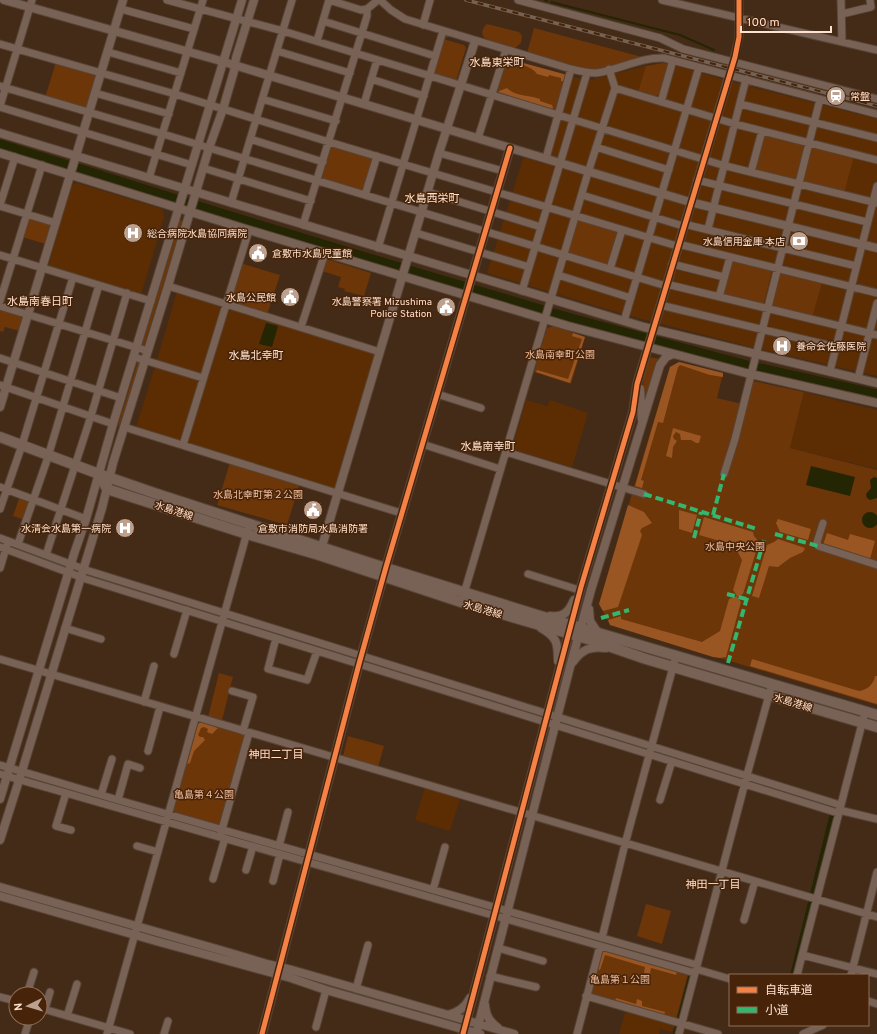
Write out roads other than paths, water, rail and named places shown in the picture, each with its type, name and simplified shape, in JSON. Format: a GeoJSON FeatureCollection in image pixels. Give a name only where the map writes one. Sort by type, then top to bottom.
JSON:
{"type":"FeatureCollection","features":[{"type":"Feature","properties":{"kind":"main road","name":"水島港線"},"geometry":{"type":"LineString","coordinates":[[0,437],[248,529]]}},
{"type":"Feature","properties":{"kind":"main road"},"geometry":{"type":"LineString","coordinates":[[99,474],[107,489]]}},
{"type":"Feature","properties":{"kind":"main road","name":"水島港線"},"geometry":{"type":"LineString","coordinates":[[107,489],[320,551],[384,572],[461,602],[580,632],[615,649],[877,727]]}},
{"type":"Feature","properties":{"kind":"main road","name":"水島港線"},"geometry":{"type":"LineString","coordinates":[[384,572],[464,592],[536,620]]}},
{"type":"Feature","properties":{"kind":"main road","name":"水島港線"},"geometry":{"type":"LineString","coordinates":[[580,632],[598,633],[877,715]]}},
{"type":"Feature","properties":{"kind":"street"},"geometry":{"type":"LineString","coordinates":[[4,0],[31,4],[690,202],[877,248]]}},
{"type":"Feature","properties":{"kind":"street"},"geometry":{"type":"LineString","coordinates":[[0,407],[3,386],[14,362],[124,0]]}},
{"type":"Feature","properties":{"kind":"street"},"geometry":{"type":"LineString","coordinates":[[167,0],[317,41],[675,149],[703,159],[875,203]]}},
{"type":"Feature","properties":{"kind":"street"},"geometry":{"type":"LineString","coordinates":[[149,178],[203,0]]}},
{"type":"Feature","properties":{"kind":"street"},"geometry":{"type":"LineString","coordinates":[[0,799],[6,772],[86,519],[121,398],[242,0]]}},
{"type":"Feature","properties":{"kind":"street"},"geometry":{"type":"LineString","coordinates":[[0,840],[21,775],[209,148],[223,109],[254,0]]}},
{"type":"Feature","properties":{"kind":"street"},"geometry":{"type":"LineString","coordinates":[[230,203],[292,0]]}},
{"type":"Feature","properties":{"kind":"street"},"geometry":{"type":"LineString","coordinates":[[317,41],[329,0],[361,10],[368,9],[379,0],[405,19],[587,73],[597,72],[655,57],[664,58],[877,114]]}},
{"type":"Feature","properties":{"kind":"street"},"geometry":{"type":"LineString","coordinates":[[423,25],[430,0]]}},
{"type":"Feature","properties":{"kind":"street"},"geometry":{"type":"LineString","coordinates":[[518,0],[660,38],[683,49],[877,99]]}},
{"type":"Feature","properties":{"kind":"street"},"geometry":{"type":"LineString","coordinates":[[548,0],[549,8]]}},
{"type":"Feature","properties":{"kind":"street"},"geometry":{"type":"LineString","coordinates":[[662,0],[674,1],[739,18],[877,50]]}},
{"type":"Feature","properties":{"kind":"street"},"geometry":{"type":"LineString","coordinates":[[464,1032],[494,912],[580,588],[633,412],[640,372],[733,62],[739,37],[739,0]]}},
{"type":"Feature","properties":{"kind":"street"},"geometry":{"type":"LineString","coordinates":[[841,0],[842,42]]}},
{"type":"Feature","properties":{"kind":"street"},"geometry":{"type":"LineString","coordinates":[[842,14],[871,7],[870,0]]}},
{"type":"Feature","properties":{"kind":"street"},"geometry":{"type":"LineString","coordinates":[[31,4],[3,87],[0,106],[83,133],[192,165]]}},
{"type":"Feature","properties":{"kind":"street"},"geometry":{"type":"LineString","coordinates":[[121,9],[194,30]]}},
{"type":"Feature","properties":{"kind":"street"},"geometry":{"type":"LineString","coordinates":[[303,226],[368,16],[368,9]]}},
{"type":"Feature","properties":{"kind":"street"},"geometry":{"type":"LineString","coordinates":[[323,21],[435,56]]}},
{"type":"Feature","properties":{"kind":"street"},"geometry":{"type":"LineString","coordinates":[[378,248],[443,31]]}},
{"type":"Feature","properties":{"kind":"street"},"geometry":{"type":"LineString","coordinates":[[320,551],[439,153],[475,41]]}},
{"type":"Feature","properties":{"kind":"street"},"geometry":{"type":"LineString","coordinates":[[0,44],[175,94],[648,238],[877,293]]}},
{"type":"Feature","properties":{"kind":"street"},"geometry":{"type":"LineString","coordinates":[[478,138],[506,50]]}},
{"type":"Feature","properties":{"kind":"street"},"geometry":{"type":"LineString","coordinates":[[277,51],[350,73]]}},
{"type":"Feature","properties":{"kind":"street"},"geometry":{"type":"LineString","coordinates":[[108,52],[181,73]]}},
{"type":"Feature","properties":{"kind":"street"},"geometry":{"type":"LineString","coordinates":[[364,104],[377,60]]}},
{"type":"Feature","properties":{"kind":"street"},"geometry":{"type":"LineString","coordinates":[[661,102],[674,60]]}},
{"type":"Feature","properties":{"kind":"street"},"geometry":{"type":"LineString","coordinates":[[624,321],[699,67]]}},
{"type":"Feature","properties":{"kind":"street"},"geometry":{"type":"LineString","coordinates":[[546,158],[571,69]]}},
{"type":"Feature","properties":{"kind":"street"},"geometry":{"type":"LineString","coordinates":[[461,602],[575,216],[615,88],[609,69]]}},
{"type":"Feature","properties":{"kind":"street"},"geometry":{"type":"LineString","coordinates":[[522,291],[587,73]]}},
{"type":"Feature","properties":{"kind":"street"},"geometry":{"type":"LineString","coordinates":[[371,79],[424,96]]}},
{"type":"Feature","properties":{"kind":"street"},"geometry":{"type":"LineString","coordinates":[[708,229],[746,79]]}},
{"type":"Feature","properties":{"kind":"street"},"geometry":{"type":"LineString","coordinates":[[3,87],[198,144],[391,204],[637,277],[877,335]]}},
{"type":"Feature","properties":{"kind":"street"},"geometry":{"type":"LineString","coordinates":[[615,88],[734,124],[877,160]]}},
{"type":"Feature","properties":{"kind":"street"},"geometry":{"type":"LineString","coordinates":[[95,93],[169,114]]}},
{"type":"Feature","properties":{"kind":"street"},"geometry":{"type":"LineString","coordinates":[[262,99],[336,121]]}},
{"type":"Feature","properties":{"kind":"street"},"geometry":{"type":"LineString","coordinates":[[724,474],[820,99]]}},
{"type":"Feature","properties":{"kind":"street"},"geometry":{"type":"LineString","coordinates":[[740,104],[877,138]]}},
{"type":"Feature","properties":{"kind":"street"},"geometry":{"type":"LineString","coordinates":[[751,172],[762,131]]}},
{"type":"Feature","properties":{"kind":"street"},"geometry":{"type":"LineString","coordinates":[[0,133],[74,165],[193,203],[249,230],[325,253],[405,267],[469,286],[546,317],[650,339],[830,372],[877,383]]}},
{"type":"Feature","properties":{"kind":"street"},"geometry":{"type":"LineString","coordinates":[[250,139],[323,162]]}},
{"type":"Feature","properties":{"kind":"street"},"geometry":{"type":"LineString","coordinates":[[596,147],[669,170]]}},
{"type":"Feature","properties":{"kind":"street"},"geometry":{"type":"LineString","coordinates":[[262,1034],[384,572],[510,148]]}},
{"type":"Feature","properties":{"kind":"street"},"geometry":{"type":"LineString","coordinates":[[0,153],[42,165],[74,165],[149,178],[181,199],[193,203],[230,203],[378,248],[405,267],[469,286],[522,291],[550,303],[624,321],[673,354],[877,403]]}},
{"type":"Feature","properties":{"kind":"street"},"geometry":{"type":"LineString","coordinates":[[439,153],[503,171]]}},
{"type":"Feature","properties":{"kind":"street"},"geometry":{"type":"LineString","coordinates":[[365,196],[377,156]]}},
{"type":"Feature","properties":{"kind":"street"},"geometry":{"type":"LineString","coordinates":[[15,157],[0,206],[56,223]]}},
{"type":"Feature","properties":{"kind":"street"},"geometry":{"type":"LineString","coordinates":[[0,301],[42,165]]}},
{"type":"Feature","properties":{"kind":"street"},"geometry":{"type":"LineString","coordinates":[[203,168],[311,201]]}},
{"type":"Feature","properties":{"kind":"street"},"geometry":{"type":"LineString","coordinates":[[697,180],[867,222]]}},
{"type":"Feature","properties":{"kind":"street"},"geometry":{"type":"LineString","coordinates":[[830,372],[867,222],[875,203],[877,186]]}},
{"type":"Feature","properties":{"kind":"street"},"geometry":{"type":"LineString","coordinates":[[428,192],[541,226]]}},
{"type":"Feature","properties":{"kind":"street"},"geometry":{"type":"LineString","coordinates":[[582,195],[654,218],[708,229],[856,266]]}},
{"type":"Feature","properties":{"kind":"street"},"geometry":{"type":"LineString","coordinates":[[183,445],[249,230]]}},
{"type":"Feature","properties":{"kind":"street"},"geometry":{"type":"LineString","coordinates":[[610,269],[622,230]]}},
{"type":"Feature","properties":{"kind":"street"},"geometry":{"type":"LineString","coordinates":[[416,232],[529,267]]}},
{"type":"Feature","properties":{"kind":"street"},"geometry":{"type":"LineString","coordinates":[[301,326],[325,253]]}},
{"type":"Feature","properties":{"kind":"street"},"geometry":{"type":"LineString","coordinates":[[0,255],[151,301]]}},
{"type":"Feature","properties":{"kind":"street"},"geometry":{"type":"LineString","coordinates":[[719,297],[730,257]]}},
{"type":"Feature","properties":{"kind":"street"},"geometry":{"type":"LineString","coordinates":[[672,264],[724,277]]}},
{"type":"Feature","properties":{"kind":"street"},"geometry":{"type":"LineString","coordinates":[[558,275],[631,298]]}},
{"type":"Feature","properties":{"kind":"street"},"geometry":{"type":"LineString","coordinates":[[0,509],[3,488],[22,445],[73,277]]}},
{"type":"Feature","properties":{"kind":"street"},"geometry":{"type":"LineString","coordinates":[[18,544],[49,455],[99,285]]}},
{"type":"Feature","properties":{"kind":"street"},"geometry":{"type":"LineString","coordinates":[[168,286],[301,326],[380,352]]}},
{"type":"Feature","properties":{"kind":"street"},"geometry":{"type":"LineString","coordinates":[[46,555],[76,466],[127,293]]}},
{"type":"Feature","properties":{"kind":"street"},"geometry":{"type":"LineString","coordinates":[[858,378],[877,303]]}},
{"type":"Feature","properties":{"kind":"street"},"geometry":{"type":"LineString","coordinates":[[660,305],[836,347]]}},
{"type":"Feature","properties":{"kind":"street"},"geometry":{"type":"LineString","coordinates":[[0,306],[148,350]]}},
{"type":"Feature","properties":{"kind":"street"},"geometry":{"type":"LineString","coordinates":[[0,887],[279,971],[326,990],[420,1016],[464,1032],[477,1034],[478,1024],[490,976],[591,590],[660,365],[666,357],[673,354]]}},
{"type":"Feature","properties":{"kind":"street"},"geometry":{"type":"LineString","coordinates":[[134,357],[203,378]]}},
{"type":"Feature","properties":{"kind":"street"},"geometry":{"type":"LineString","coordinates":[[0,358],[121,398]]}},
{"type":"Feature","properties":{"kind":"street"},"geometry":{"type":"LineString","coordinates":[[640,372],[642,424]]}},
{"type":"Feature","properties":{"kind":"street"},"geometry":{"type":"LineString","coordinates":[[3,386],[114,424]]}},
{"type":"Feature","properties":{"kind":"street"},"geometry":{"type":"LineString","coordinates":[[437,394],[481,408]]}},
{"type":"Feature","properties":{"kind":"street"},"geometry":{"type":"LineString","coordinates":[[124,428],[401,513]]}},
{"type":"Feature","properties":{"kind":"street"},"geometry":{"type":"LineString","coordinates":[[422,444],[500,469]]}},
{"type":"Feature","properties":{"kind":"street"},"geometry":{"type":"LineString","coordinates":[[506,452],[644,494]]}},
{"type":"Feature","properties":{"kind":"street"},"geometry":{"type":"LineString","coordinates":[[3,488],[86,519]]}},
{"type":"Feature","properties":{"kind":"street"},"geometry":{"type":"LineString","coordinates":[[822,523],[817,542],[818,546],[877,565]]}},
{"type":"Feature","properties":{"kind":"street"},"geometry":{"type":"LineString","coordinates":[[108,1031],[248,529]]}},
{"type":"Feature","properties":{"kind":"street"},"geometry":{"type":"LineString","coordinates":[[0,538],[6,545],[80,577],[187,610],[224,617],[276,638],[285,636],[317,651],[359,664],[450,688],[505,705],[544,722],[651,750],[672,761],[746,780],[837,810]]}},
{"type":"Feature","properties":{"kind":"street"},"geometry":{"type":"LineString","coordinates":[[6,545],[18,544],[224,617],[285,636],[362,655],[450,688]]}},
{"type":"Feature","properties":{"kind":"street"},"geometry":{"type":"LineString","coordinates":[[0,568],[6,545]]}},
{"type":"Feature","properties":{"kind":"street"},"geometry":{"type":"LineString","coordinates":[[528,574],[580,588]]}},
{"type":"Feature","properties":{"kind":"street"},"geometry":{"type":"LineString","coordinates":[[536,620],[562,616],[571,606],[580,588]]}},
{"type":"Feature","properties":{"kind":"street"},"geometry":{"type":"LineString","coordinates":[[591,590],[589,618],[598,633]]}},
{"type":"Feature","properties":{"kind":"street"},"geometry":{"type":"LineString","coordinates":[[174,654],[187,610]]}},
{"type":"Feature","properties":{"kind":"street"},"geometry":{"type":"LineString","coordinates":[[536,620],[554,636],[556,641],[558,651],[557,676]]}},
{"type":"Feature","properties":{"kind":"street"},"geometry":{"type":"LineString","coordinates":[[65,628],[101,639]]}},
{"type":"Feature","properties":{"kind":"street"},"geometry":{"type":"LineString","coordinates":[[276,638],[268,669],[307,680],[317,651]]}},
{"type":"Feature","properties":{"kind":"street"},"geometry":{"type":"LineString","coordinates":[[570,667],[579,654],[584,650],[597,647],[615,649]]}},
{"type":"Feature","properties":{"kind":"street"},"geometry":{"type":"LineString","coordinates":[[577,1034],[625,844],[676,656]]}},
{"type":"Feature","properties":{"kind":"street"},"geometry":{"type":"LineString","coordinates":[[0,659],[877,917]]}},
{"type":"Feature","properties":{"kind":"street"},"geometry":{"type":"LineString","coordinates":[[144,702],[154,666]]}},
{"type":"Feature","properties":{"kind":"street"},"geometry":{"type":"LineString","coordinates":[[679,1034],[679,1023],[722,872],[772,684]]}},
{"type":"Feature","properties":{"kind":"street"},"geometry":{"type":"LineString","coordinates":[[213,879],[253,698],[232,691]]}},
{"type":"Feature","properties":{"kind":"street"},"geometry":{"type":"LineString","coordinates":[[505,705],[557,716],[651,750],[837,810],[877,819]]}},
{"type":"Feature","properties":{"kind":"street"},"geometry":{"type":"LineString","coordinates":[[148,751],[160,707]]}},
{"type":"Feature","properties":{"kind":"street"},"geometry":{"type":"LineString","coordinates":[[796,974],[802,955],[813,898],[865,712]]}},
{"type":"Feature","properties":{"kind":"street"},"geometry":{"type":"LineString","coordinates":[[101,795],[112,759]]}},
{"type":"Feature","properties":{"kind":"street"},"geometry":{"type":"LineString","coordinates":[[660,800],[672,761]]}},
{"type":"Feature","properties":{"kind":"street"},"geometry":{"type":"LineString","coordinates":[[118,800],[128,764],[140,768]]}},
{"type":"Feature","properties":{"kind":"street"},"geometry":{"type":"LineString","coordinates":[[0,765],[6,772],[101,795],[168,818]]}},
{"type":"Feature","properties":{"kind":"street"},"geometry":{"type":"LineString","coordinates":[[21,775],[66,793],[168,818],[222,834],[279,846],[308,858],[694,970],[729,979]]}},
{"type":"Feature","properties":{"kind":"street"},"geometry":{"type":"LineString","coordinates":[[66,793],[56,826],[71,830]]}},
{"type":"Feature","properties":{"kind":"street"},"geometry":{"type":"LineString","coordinates":[[279,846],[288,812]]}},
{"type":"Feature","properties":{"kind":"street"},"geometry":{"type":"LineString","coordinates":[[222,834],[253,846],[280,854],[308,858],[433,890],[494,912]]}},
{"type":"Feature","properties":{"kind":"street"},"geometry":{"type":"LineString","coordinates":[[137,846],[158,852]]}},
{"type":"Feature","properties":{"kind":"street"},"geometry":{"type":"LineString","coordinates":[[246,870],[253,846]]}},
{"type":"Feature","properties":{"kind":"street"},"geometry":{"type":"LineString","coordinates":[[433,890],[445,847]]}},
{"type":"Feature","properties":{"kind":"street"},"geometry":{"type":"LineString","coordinates":[[272,881],[280,854]]}},
{"type":"Feature","properties":{"kind":"street"},"geometry":{"type":"LineString","coordinates":[[852,972],[877,872]]}},
{"type":"Feature","properties":{"kind":"street"},"geometry":{"type":"LineString","coordinates":[[744,920],[755,881]]}},
{"type":"Feature","properties":{"kind":"street"},"geometry":{"type":"LineString","coordinates":[[0,882],[25,894]]}},
{"type":"Feature","properties":{"kind":"street"},"geometry":{"type":"LineString","coordinates":[[0,896],[135,935],[279,971],[414,1002],[448,1015],[514,1034]]}},
{"type":"Feature","properties":{"kind":"street"},"geometry":{"type":"LineString","coordinates":[[0,900],[23,902]]}},
{"type":"Feature","properties":{"kind":"street"},"geometry":{"type":"LineString","coordinates":[[600,942],[694,970]]}},
{"type":"Feature","properties":{"kind":"street"},"geometry":{"type":"LineString","coordinates":[[356,989],[368,945]]}},
{"type":"Feature","properties":{"kind":"street"},"geometry":{"type":"LineString","coordinates":[[498,948],[543,961]]}},
{"type":"Feature","properties":{"kind":"street"},"geometry":{"type":"LineString","coordinates":[[802,955],[852,972],[877,974]]}},
{"type":"Feature","properties":{"kind":"street"},"geometry":{"type":"LineString","coordinates":[[30,986],[34,972]]}},
{"type":"Feature","properties":{"kind":"street"},"geometry":{"type":"LineString","coordinates":[[490,976],[536,987]]}},
{"type":"Feature","properties":{"kind":"street"},"geometry":{"type":"LineString","coordinates":[[67,1016],[76,984]]}},
{"type":"Feature","properties":{"kind":"street"},"geometry":{"type":"LineString","coordinates":[[316,1027],[326,990]]}},
{"type":"Feature","properties":{"kind":"street"},"geometry":{"type":"LineString","coordinates":[[448,1015],[457,1012],[464,1007],[474,991]]}},
{"type":"Feature","properties":{"kind":"street"},"geometry":{"type":"LineString","coordinates":[[48,996],[50,992]]}},
{"type":"Feature","properties":{"kind":"street"},"geometry":{"type":"LineString","coordinates":[[486,994],[486,1015],[499,1030]]}},
{"type":"Feature","properties":{"kind":"street"},"geometry":{"type":"LineString","coordinates":[[586,996],[718,1034]]}},
{"type":"Feature","properties":{"kind":"street"},"geometry":{"type":"LineString","coordinates":[[48,1011],[108,1031],[130,1034]]}},
{"type":"Feature","properties":{"kind":"street"},"geometry":{"type":"LineString","coordinates":[[164,1034],[168,1021]]}},
{"type":"Feature","properties":{"kind":"street"},"geometry":{"type":"LineString","coordinates":[[445,1025],[454,1034]]}},
{"type":"Feature","properties":{"kind":"street"},"geometry":{"type":"LineString","coordinates":[[807,1031],[820,1026]]}},
{"type":"Feature","properties":{"kind":"waterway"},"geometry":{"type":"LineString","coordinates":[[551,2],[680,35],[714,50]]}},
{"type":"Feature","properties":{"kind":"waterway"},"geometry":{"type":"LineString","coordinates":[[0,141],[71,163]]}},
{"type":"Feature","properties":{"kind":"waterway"},"geometry":{"type":"LineString","coordinates":[[0,145],[307,241],[574,320],[747,366],[877,395]]}},
{"type":"Feature","properties":{"kind":"waterway"},"geometry":{"type":"LineString","coordinates":[[76,164],[180,197]]}},
{"type":"Feature","properties":{"kind":"waterway"},"geometry":{"type":"LineString","coordinates":[[196,202],[404,265]]}},
{"type":"Feature","properties":{"kind":"waterway"},"geometry":{"type":"LineString","coordinates":[[408,267],[467,284]]}},
{"type":"Feature","properties":{"kind":"waterway"},"geometry":{"type":"LineString","coordinates":[[471,286],[546,308]]}},
{"type":"Feature","properties":{"kind":"waterway"},"geometry":{"type":"LineString","coordinates":[[550,309],[650,336]]}},
{"type":"Feature","properties":{"kind":"waterway"},"geometry":{"type":"LineString","coordinates":[[654,337],[747,362],[877,391]]}},
{"type":"Feature","properties":{"kind":"railway"},"geometry":{"type":"LineString","coordinates":[[466,0],[877,106]]}},
{"type":"Feature","properties":{"kind":"place","name":"常盤"},"geometry":{"type":"Point","coordinates":[836,96]}},
{"type":"Feature","properties":{"kind":"place","name":"総合病院水島協同病院"},"geometry":{"type":"Point","coordinates":[133,233]}},
{"type":"Feature","properties":{"kind":"place","name":"水島信用金庫 本店"},"geometry":{"type":"Point","coordinates":[799,241]}},
{"type":"Feature","properties":{"kind":"place","name":"倉敷市水島児童館"},"geometry":{"type":"Point","coordinates":[258,253]}},
{"type":"Feature","properties":{"kind":"place","name":"水島公民館"},"geometry":{"type":"Point","coordinates":[290,297]}},
{"type":"Feature","properties":{"kind":"place","name":"水島警察署 Mizushima Police Station"},"geometry":{"type":"Point","coordinates":[446,307]}},
{"type":"Feature","properties":{"kind":"place","name":"養命会佐藤医院"},"geometry":{"type":"Point","coordinates":[782,346]}},
{"type":"Feature","properties":{"kind":"place","name":"倉敷市消防局水島消防署"},"geometry":{"type":"Point","coordinates":[313,510]}},
{"type":"Feature","properties":{"kind":"place","name":"水清会水島第一病院"},"geometry":{"type":"Point","coordinates":[125,528]}},
{"type":"Feature","properties":{"kind":"district","name":"水島東栄町"},"geometry":{"type":"Point","coordinates":[497,62]}},
{"type":"Feature","properties":{"kind":"district","name":"水島西栄町"},"geometry":{"type":"Point","coordinates":[432,198]}},
{"type":"Feature","properties":{"kind":"district","name":"水島南春日町"},"geometry":{"type":"Point","coordinates":[40,301]}},
{"type":"Feature","properties":{"kind":"district","name":"水島北幸町"},"geometry":{"type":"Point","coordinates":[256,355]}},
{"type":"Feature","properties":{"kind":"district","name":"水島南幸町"},"geometry":{"type":"Point","coordinates":[488,446]}},
{"type":"Feature","properties":{"kind":"district","name":"神田二丁目"},"geometry":{"type":"Point","coordinates":[276,754]}},
{"type":"Feature","properties":{"kind":"district","name":"神田一丁目"},"geometry":{"type":"Point","coordinates":[713,884]}},
{"type":"Feature","properties":{"kind":"park label","name":"水島南幸町公園"},"geometry":{"type":"Point","coordinates":[560,354]}},
{"type":"Feature","properties":{"kind":"park label","name":"水島北幸町第２公園"},"geometry":{"type":"Point","coordinates":[258,494]}},
{"type":"Feature","properties":{"kind":"park label","name":"水島中央公園"},"geometry":{"type":"Point","coordinates":[735,546]}},
{"type":"Feature","properties":{"kind":"park label","name":"亀島第４公園"},"geometry":{"type":"Point","coordinates":[204,794]}},
{"type":"Feature","properties":{"kind":"park label","name":"亀島第１公園"},"geometry":{"type":"Point","coordinates":[620,979]}}]}
